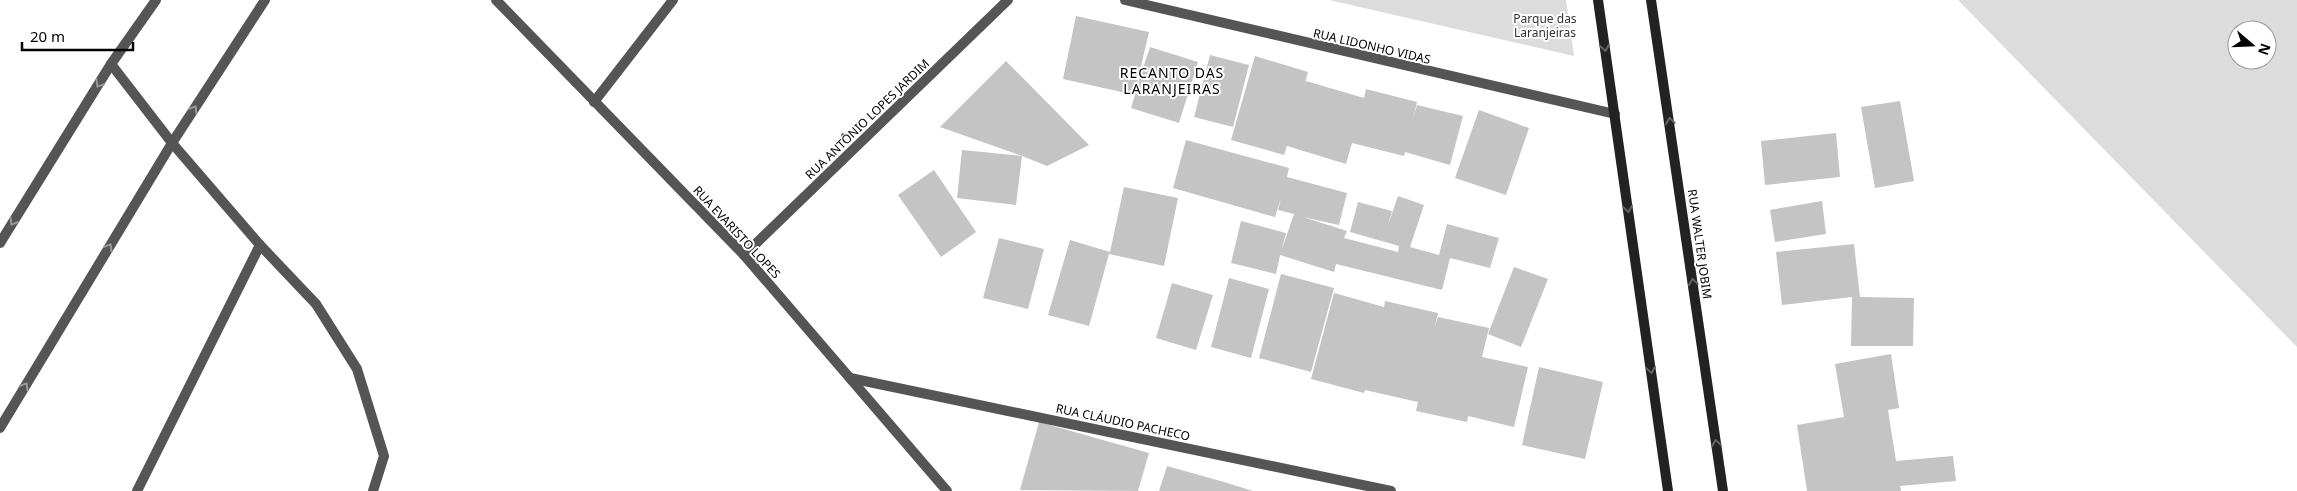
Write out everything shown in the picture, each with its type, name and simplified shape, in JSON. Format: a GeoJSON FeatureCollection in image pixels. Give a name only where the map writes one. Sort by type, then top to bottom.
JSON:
{"type":"FeatureCollection","features":[{"type":"Feature","properties":{"kind":"main road"},"geometry":{"type":"LineString","coordinates":[[1598,0],[1668,491]]}},
{"type":"Feature","properties":{"kind":"main road","name":"RUA WALTER JOBIM"},"geometry":{"type":"LineString","coordinates":[[1651,0],[1723,491]]}},
{"type":"Feature","properties":{"kind":"street"},"geometry":{"type":"LineString","coordinates":[[0,243],[111,64],[156,0]]}},
{"type":"Feature","properties":{"kind":"street"},"geometry":{"type":"LineString","coordinates":[[0,428],[172,143],[265,0]]}},
{"type":"Feature","properties":{"kind":"street","name":"RUA EVARISTO LOPES"},"geometry":{"type":"LineString","coordinates":[[496,0],[744,255],[947,491]]}},
{"type":"Feature","properties":{"kind":"street"},"geometry":{"type":"LineString","coordinates":[[594,102],[673,0]]}},
{"type":"Feature","properties":{"kind":"street","name":"RUA ANTÔNIO LOPES JARDIM"},"geometry":{"type":"LineString","coordinates":[[744,255],[1008,0]]}},
{"type":"Feature","properties":{"kind":"street","name":"RUA LIDONHO VIDAS"},"geometry":{"type":"LineString","coordinates":[[1125,0],[1615,114]]}},
{"type":"Feature","properties":{"kind":"street"},"geometry":{"type":"LineString","coordinates":[[111,64],[172,143],[260,245],[316,304],[357,369],[384,456],[373,491]]}},
{"type":"Feature","properties":{"kind":"street"},"geometry":{"type":"LineString","coordinates":[[137,491],[260,245]]}},
{"type":"Feature","properties":{"kind":"street","name":"RUA CLÁUDIO PACHECO"},"geometry":{"type":"LineString","coordinates":[[850,378],[1391,491]]}},
{"type":"Feature","properties":{"kind":"green space","name":"Parque das Laranjeiras"},"geometry":{"type":"Polygon","coordinates":[[[1329,0],[1566,0],[1574,56],[1329,0]]]}},
{"type":"Feature","properties":{"kind":"green space"},"geometry":{"type":"Polygon","coordinates":[[[1958,0],[2297,0],[2297,347],[1958,0]]]}},
{"type":"Feature","properties":{"kind":"building"},"geometry":{"type":"Polygon","coordinates":[[[1076,16],[1149,32],[1135,92],[1150,47],[1198,62],[1179,123],[1131,108],[1135,95],[1063,79],[1076,16]]]}},
{"type":"Feature","properties":{"kind":"building"},"geometry":{"type":"Polygon","coordinates":[[[1210,55],[1249,65],[1233,127],[1194,117],[1210,55]]]}},
{"type":"Feature","properties":{"kind":"building"},"geometry":{"type":"Polygon","coordinates":[[[1255,56],[1308,72],[1304,88],[1306,81],[1364,98],[1366,89],[1417,102],[1413,119],[1417,105],[1463,116],[1450,165],[1405,152],[1404,156],[1352,143],[1346,164],[1287,146],[1284,155],[1231,140],[1255,56]]]}},
{"type":"Feature","properties":{"kind":"building"},"geometry":{"type":"Polygon","coordinates":[[[1006,61],[1089,145],[1047,166],[940,127],[1006,61]]]}},
{"type":"Feature","properties":{"kind":"building"},"geometry":{"type":"Polygon","coordinates":[[[1900,101],[1914,181],[1875,188],[1861,107],[1900,101]]]}},
{"type":"Feature","properties":{"kind":"building"},"geometry":{"type":"Polygon","coordinates":[[[1479,110],[1529,128],[1506,195],[1455,178],[1479,110]]]}},
{"type":"Feature","properties":{"kind":"building"},"geometry":{"type":"Polygon","coordinates":[[[1836,133],[1840,177],[1765,185],[1761,141],[1836,133]]]}},
{"type":"Feature","properties":{"kind":"building"},"geometry":{"type":"Polygon","coordinates":[[[1186,140],[1289,168],[1287,177],[1347,193],[1339,225],[1303,217],[1347,231],[1344,238],[1398,252],[1399,246],[1350,232],[1358,202],[1392,211],[1388,225],[1398,196],[1424,205],[1410,247],[1439,255],[1447,224],[1499,238],[1490,268],[1450,258],[1442,290],[1336,264],[1334,272],[1280,255],[1276,274],[1231,263],[1241,221],[1286,233],[1282,249],[1294,214],[1278,210],[1281,198],[1275,217],[1173,188],[1186,140]]]}},
{"type":"Feature","properties":{"kind":"building"},"geometry":{"type":"Polygon","coordinates":[[[962,150],[1022,156],[1016,205],[957,198],[962,150]]]}},
{"type":"Feature","properties":{"kind":"building"},"geometry":{"type":"Polygon","coordinates":[[[934,170],[976,232],[941,257],[898,195],[934,170]]]}},
{"type":"Feature","properties":{"kind":"building"},"geometry":{"type":"Polygon","coordinates":[[[1124,187],[1178,198],[1164,266],[1109,254],[1089,326],[1048,315],[1070,240],[1110,252],[1124,187]]]}},
{"type":"Feature","properties":{"kind":"building"},"geometry":{"type":"Polygon","coordinates":[[[1822,201],[1826,234],[1775,242],[1770,210],[1822,201]]]}},
{"type":"Feature","properties":{"kind":"building"},"geometry":{"type":"Polygon","coordinates":[[[999,238],[1044,249],[1028,309],[983,298],[999,238]]]}},
{"type":"Feature","properties":{"kind":"building"},"geometry":{"type":"Polygon","coordinates":[[[1854,244],[1860,297],[1914,298],[1913,346],[1851,346],[1852,297],[1782,305],[1776,252],[1854,244]]]}},
{"type":"Feature","properties":{"kind":"building"},"geometry":{"type":"Polygon","coordinates":[[[1514,267],[1548,279],[1521,347],[1488,334],[1514,267]]]}},
{"type":"Feature","properties":{"kind":"building"},"geometry":{"type":"Polygon","coordinates":[[[1281,274],[1334,288],[1311,372],[1259,358],[1281,274]]]}},
{"type":"Feature","properties":{"kind":"building"},"geometry":{"type":"Polygon","coordinates":[[[1229,278],[1269,289],[1251,358],[1211,347],[1229,278]]]}},
{"type":"Feature","properties":{"kind":"building"},"geometry":{"type":"Polygon","coordinates":[[[1172,283],[1213,295],[1196,350],[1156,338],[1172,283]]]}},
{"type":"Feature","properties":{"kind":"building"},"geometry":{"type":"Polygon","coordinates":[[[1334,293],[1384,307],[1385,301],[1438,313],[1435,326],[1438,317],[1489,328],[1482,357],[1528,367],[1514,427],[1468,416],[1467,422],[1416,411],[1418,402],[1365,390],[1364,393],[1311,379],[1334,293]]]}},
{"type":"Feature","properties":{"kind":"building"},"geometry":{"type":"Polygon","coordinates":[[[1891,354],[1899,408],[1888,410],[1896,461],[1953,456],[1956,481],[1900,486],[1901,491],[1807,491],[1797,425],[1844,417],[1835,364],[1891,354]]]}},
{"type":"Feature","properties":{"kind":"building"},"geometry":{"type":"Polygon","coordinates":[[[1539,367],[1603,382],[1585,459],[1522,445],[1539,367]]]}},
{"type":"Feature","properties":{"kind":"building"},"geometry":{"type":"Polygon","coordinates":[[[1039,422],[1149,453],[1138,491],[1020,490],[1039,422]]]}},
{"type":"Feature","properties":{"kind":"building"},"geometry":{"type":"Polygon","coordinates":[[[1167,466],[1224,482],[1253,491],[1159,491],[1167,466]]]}},
{"type":"Feature","properties":{"kind":"district","name":"RECANTO DAS LARANJEIRAS"},"geometry":{"type":"Point","coordinates":[1172,80]}}]}
